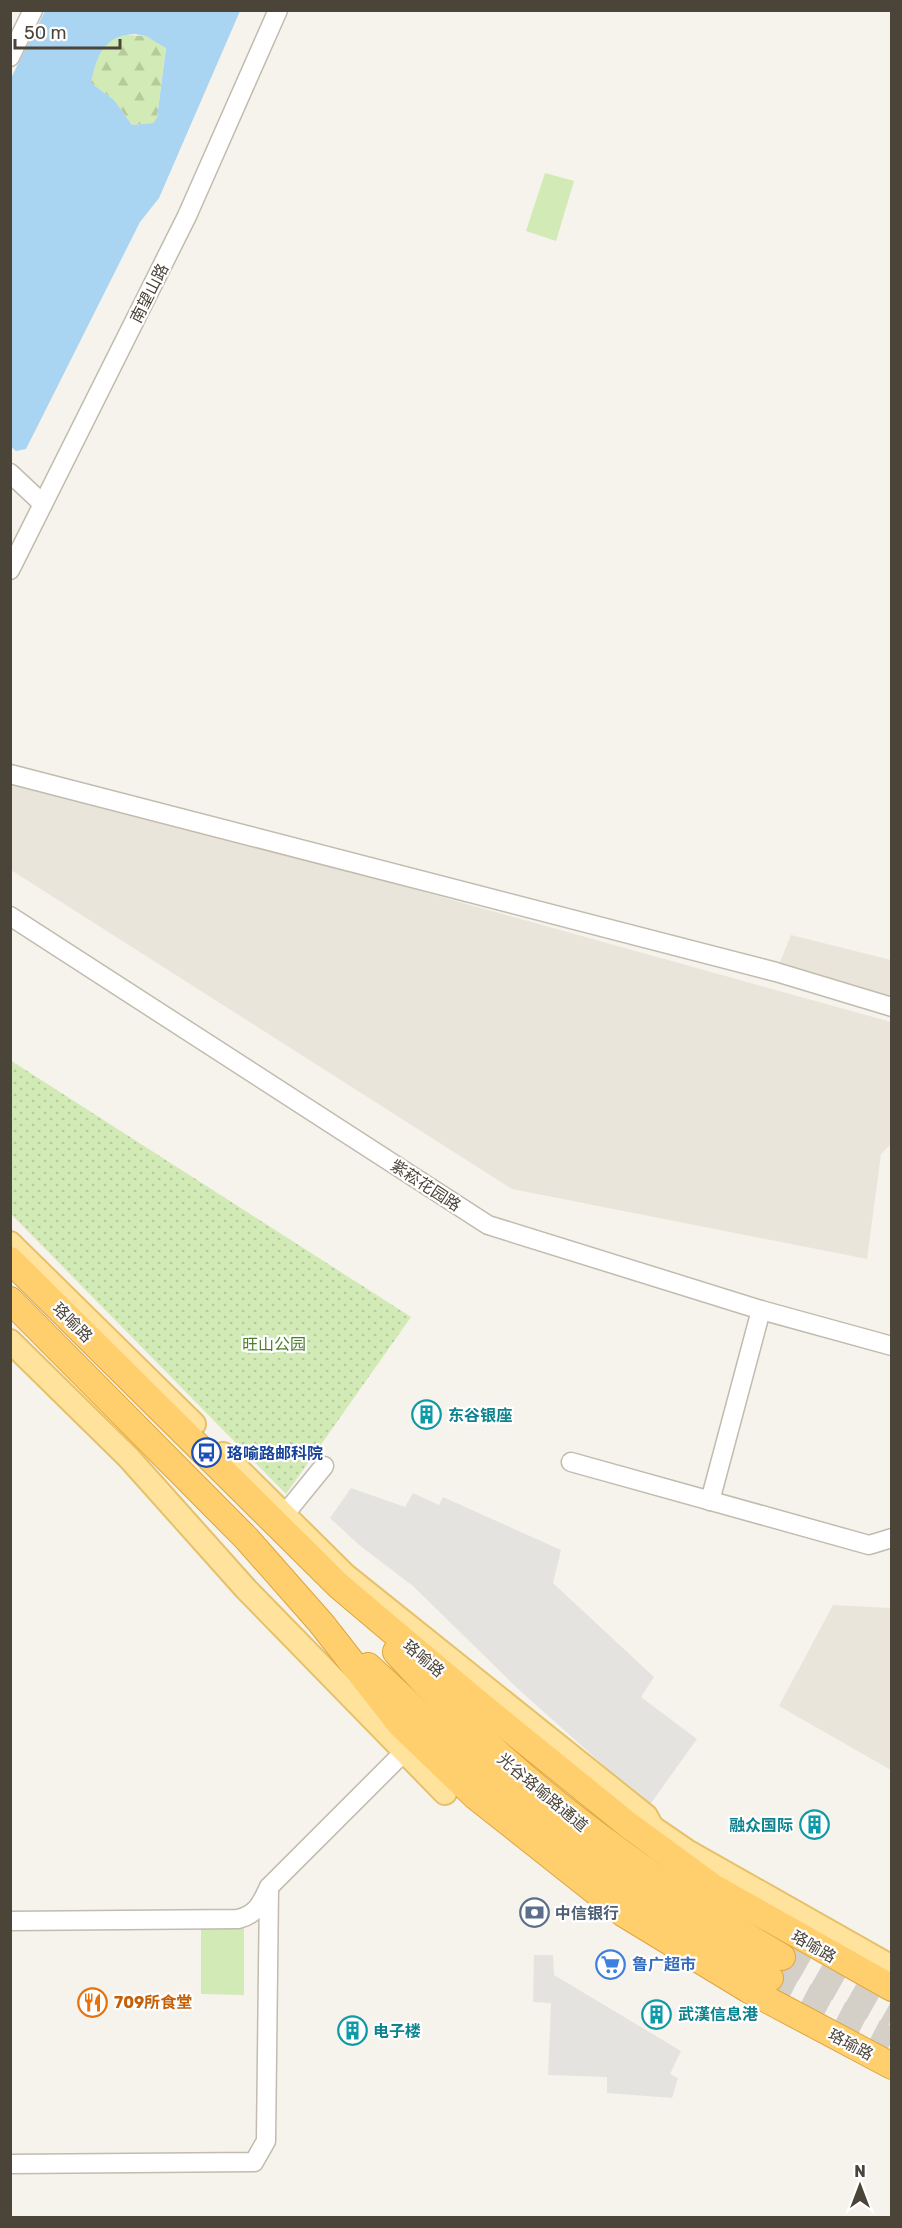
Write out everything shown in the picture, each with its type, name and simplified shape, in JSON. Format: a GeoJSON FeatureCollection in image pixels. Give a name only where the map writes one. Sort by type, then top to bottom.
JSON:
{"type":"FeatureCollection","features":[{"type":"Feature","properties":{"kind":"highway","name":"珞喻路"},"geometry":{"type":"LineString","coordinates":[[10,1260],[281,1520],[339,1586],[627,1824],[713,1887],[891,1988]]}},
{"type":"Feature","properties":{"kind":"highway","name":"珞喻路"},"geometry":{"type":"LineString","coordinates":[[10,1300],[247,1539],[321,1623],[410,1746],[624,1914],[686,1954],[810,2022]]}},
{"type":"Feature","properties":{"kind":"highway","name":"光谷珞喻路通道"},"geometry":{"type":"LineString","coordinates":[[321,1623],[491,1780],[571,1844],[697,1933],[776,1967],[639,1868],[522,1777],[442,1703],[339,1586]]}},
{"type":"Feature","properties":{"kind":"highway","name":"珞瑜路"},"geometry":{"type":"LineString","coordinates":[[810,2022],[891,2066]]}},
{"type":"Feature","properties":{"kind":"main road"},"geometry":{"type":"LineString","coordinates":[[10,1243],[281,1520],[345,1575],[646,1816],[652,1827],[687,1851],[891,1967]]}},
{"type":"Feature","properties":{"kind":"main road"},"geometry":{"type":"LineString","coordinates":[[10,1341],[129,1458],[246,1589],[410,1746],[445,1793]]}},
{"type":"Feature","properties":{"kind":"street"},"geometry":{"type":"LineString","coordinates":[[10,57],[33,10]]}},
{"type":"Feature","properties":{"kind":"street","name":"南望山路"},"geometry":{"type":"LineString","coordinates":[[10,570],[187,216],[279,10]]}},
{"type":"Feature","properties":{"kind":"street"},"geometry":{"type":"LineString","coordinates":[[10,473],[43,504]]}},
{"type":"Feature","properties":{"kind":"street"},"geometry":{"type":"LineString","coordinates":[[10,774],[777,972],[891,1006]]}},
{"type":"Feature","properties":{"kind":"street","name":"紫菘花园路"},"geometry":{"type":"LineString","coordinates":[[10,916],[488,1225],[761,1310],[891,1346]]}},
{"type":"Feature","properties":{"kind":"street"},"geometry":{"type":"LineString","coordinates":[[710,1501],[761,1310]]}},
{"type":"Feature","properties":{"kind":"street"},"geometry":{"type":"LineString","coordinates":[[571,1462],[869,1545],[891,1538]]}},
{"type":"Feature","properties":{"kind":"street"},"geometry":{"type":"LineString","coordinates":[[281,1520],[324,1466]]}},
{"type":"Feature","properties":{"kind":"street"},"geometry":{"type":"LineString","coordinates":[[10,1921],[238,1919],[252,1915],[260,1906],[269,1887],[410,1746]]}},
{"type":"Feature","properties":{"kind":"street"},"geometry":{"type":"LineString","coordinates":[[10,2164],[254,2162],[266,2141],[269,1887]]}},
{"type":"Feature","properties":{"kind":"shaded area"},"geometry":{"type":"Polygon","coordinates":[[[10,782],[294,856],[891,1022],[891,1144],[881,1154],[867,1259],[512,1189],[11,870],[10,782]]]}},
{"type":"Feature","properties":{"kind":"shaded area"},"geometry":{"type":"Polygon","coordinates":[[[791,935],[891,960],[891,1004],[776,972],[791,935]]]}},
{"type":"Feature","properties":{"kind":"shaded area"},"geometry":{"type":"Polygon","coordinates":[[[351,1488],[405,1507],[413,1493],[439,1505],[443,1497],[561,1550],[553,1583],[654,1677],[641,1697],[697,1739],[649,1806],[516,1687],[413,1586],[359,1545],[330,1518],[351,1488]]]}},
{"type":"Feature","properties":{"kind":"shaded area"},"geometry":{"type":"Polygon","coordinates":[[[833,1605],[891,1608],[891,1770],[779,1706],[833,1605]]]}},
{"type":"Feature","properties":{"kind":"shaded area"},"geometry":{"type":"Polygon","coordinates":[[[534,1955],[553,1955],[554,1975],[681,2051],[670,2074],[678,2078],[672,2098],[607,2093],[607,2077],[548,2075],[551,2003],[533,2002],[534,1955]]]}},
{"type":"Feature","properties":{"kind":"green space"},"geometry":{"type":"Polygon","coordinates":[[[146,36],[166,46],[157,118],[154,123],[132,125],[114,100],[91,83],[97,58],[105,46],[118,37],[146,36]]]}},
{"type":"Feature","properties":{"kind":"green space"},"geometry":{"type":"Polygon","coordinates":[[[545,173],[574,181],[556,241],[526,231],[545,173]]]}},
{"type":"Feature","properties":{"kind":"green space","name":"旺山公园"},"geometry":{"type":"Polygon","coordinates":[[[10,1060],[411,1317],[286,1494],[11,1214],[10,1060]]]}},
{"type":"Feature","properties":{"kind":"green space"},"geometry":{"type":"Polygon","coordinates":[[[201,1927],[244,1927],[244,1995],[201,1994],[201,1927]]]}},
{"type":"Feature","properties":{"kind":"water"},"geometry":{"type":"Polygon","coordinates":[[[45,11],[240,11],[159,198],[140,222],[26,449],[16,451],[10,446],[11,78],[45,11]],[[135,34],[124,36],[109,43],[99,56],[91,83],[114,100],[132,125],[153,123],[157,118],[166,48],[146,36],[135,34]]]}},
{"type":"Feature","properties":{"kind":"tunnel"},"geometry":{"type":"LineString","coordinates":[[782,1957],[892,2019]]}},
{"type":"Feature","properties":{"kind":"tunnel"},"geometry":{"type":"LineString","coordinates":[[770,1978],[892,2041]]}},
{"type":"Feature","properties":{"kind":"place","name":"东谷银座"},"geometry":{"type":"Point","coordinates":[427,1415]}},
{"type":"Feature","properties":{"kind":"place","name":"珞喻路邮科院"},"geometry":{"type":"Point","coordinates":[206,1453]}},
{"type":"Feature","properties":{"kind":"place","name":"融众国际"},"geometry":{"type":"Point","coordinates":[814,1825]}},
{"type":"Feature","properties":{"kind":"place","name":"中信银行"},"geometry":{"type":"Point","coordinates":[534,1913]}},
{"type":"Feature","properties":{"kind":"place","name":"鲁广超市"},"geometry":{"type":"Point","coordinates":[611,1964]}},
{"type":"Feature","properties":{"kind":"place","name":"709所食堂"},"geometry":{"type":"Point","coordinates":[93,2002]}},
{"type":"Feature","properties":{"kind":"place","name":"武漢信息港"},"geometry":{"type":"Point","coordinates":[657,2014]}},
{"type":"Feature","properties":{"kind":"place","name":"电子楼"},"geometry":{"type":"Point","coordinates":[352,2031]}}]}
